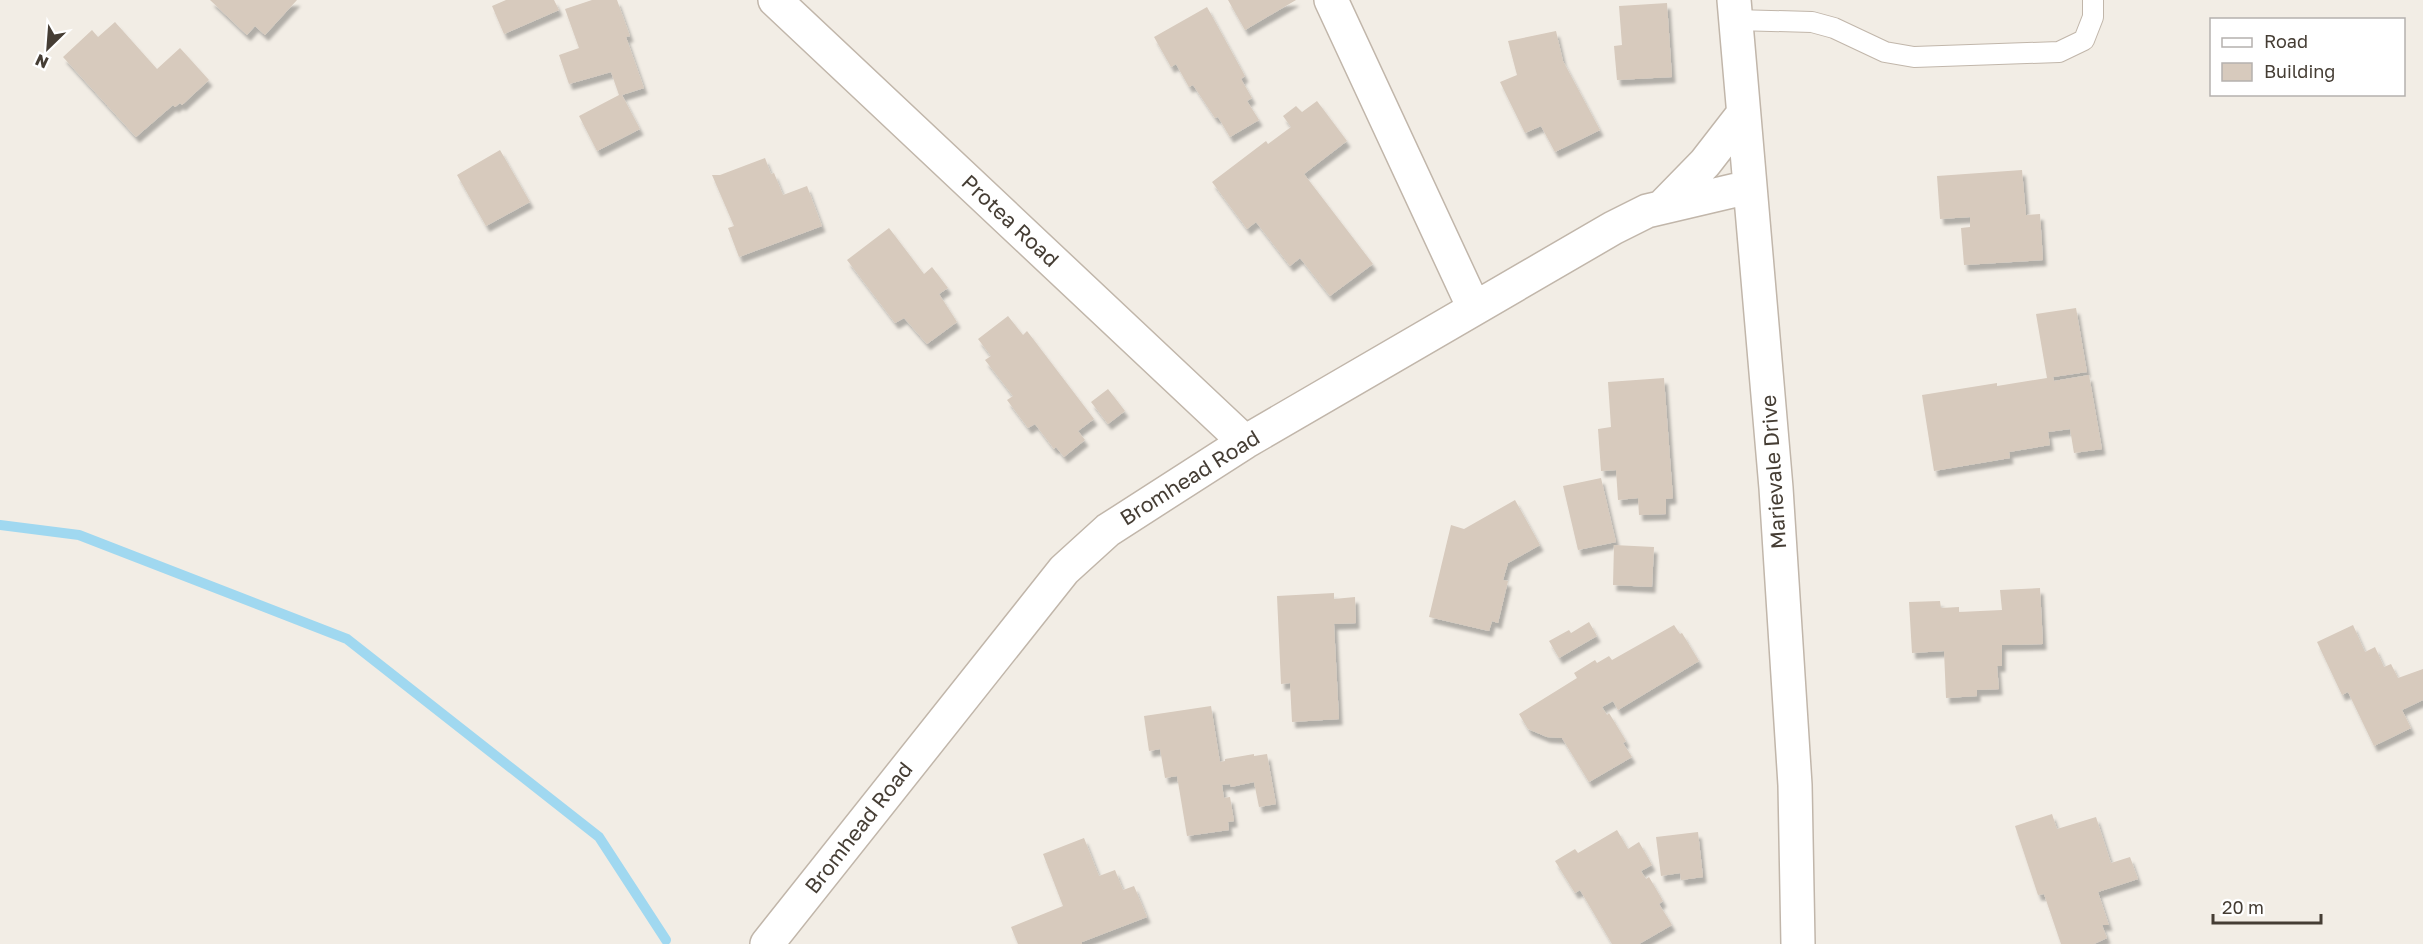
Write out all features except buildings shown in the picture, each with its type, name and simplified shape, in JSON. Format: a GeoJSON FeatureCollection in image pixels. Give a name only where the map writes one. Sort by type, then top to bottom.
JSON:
{"type":"FeatureCollection","features":[{"type":"Feature","properties":{"kind":"street","name":"Protea Road"},"geometry":{"type":"LineString","coordinates":[[775,0],[1245,442]]}},
{"type":"Feature","properties":{"kind":"street"},"geometry":{"type":"LineString","coordinates":[[1331,0],[1474,308]]}},
{"type":"Feature","properties":{"kind":"street","name":"Marievale Drive"},"geometry":{"type":"LineString","coordinates":[[1734,10],[1776,488],[1795,785],[1798,944]]}},
{"type":"Feature","properties":{"kind":"street"},"geometry":{"type":"LineString","coordinates":[[1663,206],[1705,163],[1743,114]]}},
{"type":"Feature","properties":{"kind":"street","name":"Bromhead Road"},"geometry":{"type":"LineString","coordinates":[[767,944],[1064,570],[1108,530],[1245,442],[1613,228],[1647,211],[1663,206],[1749,187]]}},
{"type":"Feature","properties":{"kind":"lane"},"geometry":{"type":"LineString","coordinates":[[1734,10],[1812,22],[1834,28],[1885,52],[1914,57],[2059,52],[2084,40],[2093,17],[2093,0]]}},
{"type":"Feature","properties":{"kind":"waterway"},"geometry":{"type":"LineString","coordinates":[[0,525],[79,535],[347,639],[599,837],[666,940]]}}]}
